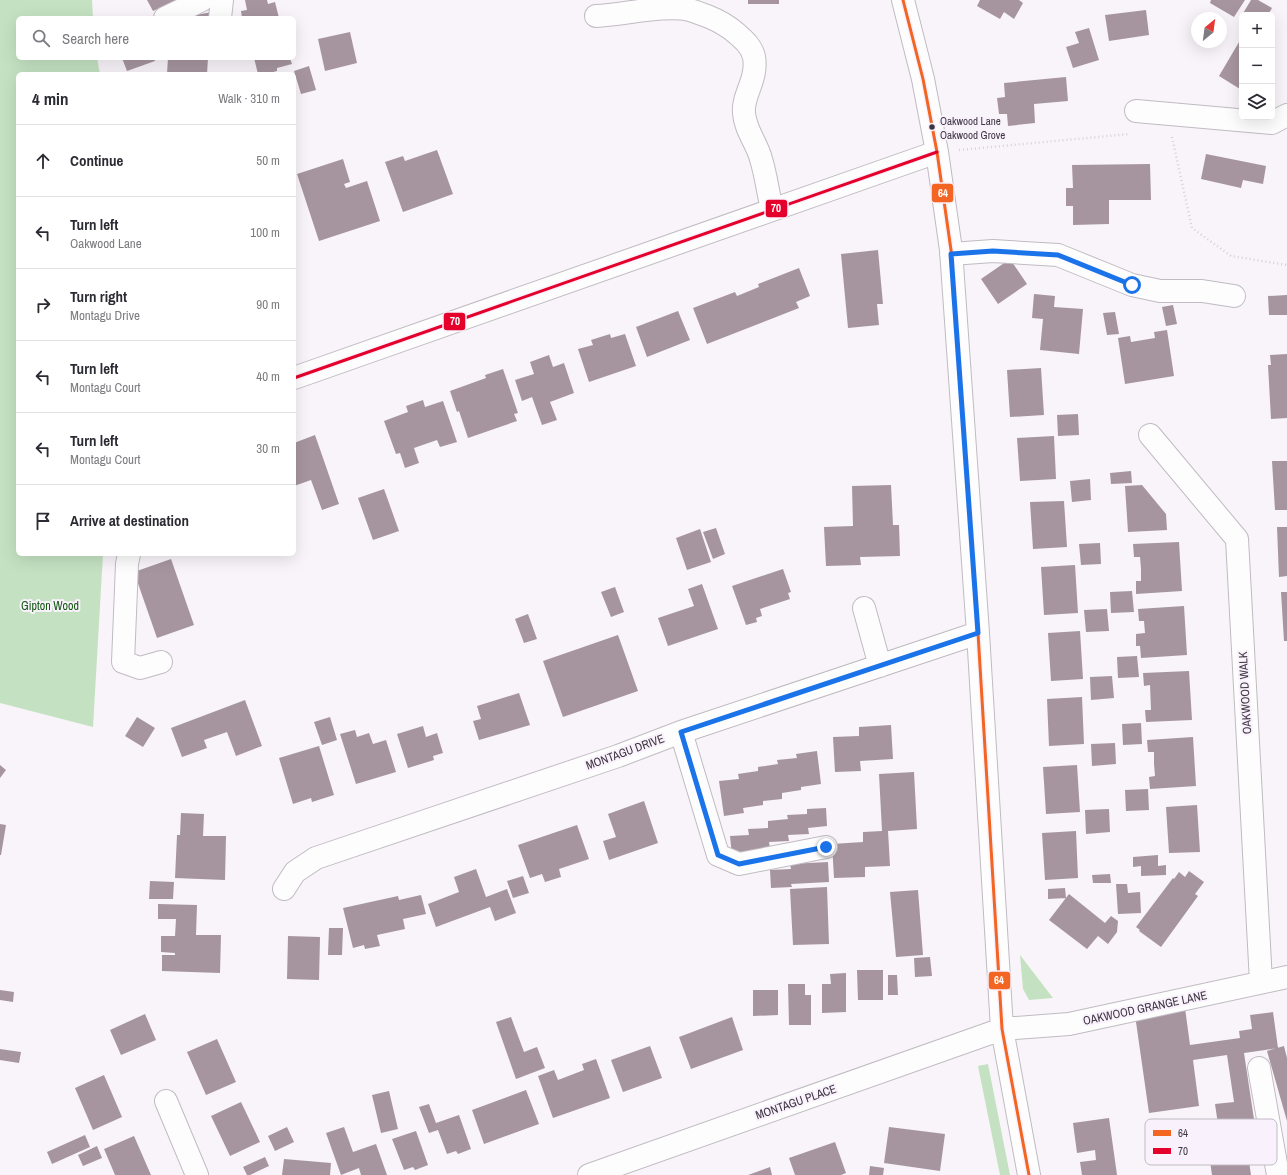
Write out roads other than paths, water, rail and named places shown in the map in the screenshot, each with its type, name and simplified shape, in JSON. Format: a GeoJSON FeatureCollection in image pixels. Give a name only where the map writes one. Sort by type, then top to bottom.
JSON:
{"type":"FeatureCollection","features":[{"type":"Feature","properties":{"kind":"street"},"geometry":{"type":"LineString","coordinates":[[169,16],[202,0]]}},
{"type":"Feature","properties":{"kind":"street"},"geometry":{"type":"LineString","coordinates":[[220,16],[222,0]]}},
{"type":"Feature","properties":{"kind":"street"},"geometry":{"type":"LineString","coordinates":[[903,0],[923,79],[937,152],[951,254],[978,633],[1002,1029],[1029,1175]]}},
{"type":"Feature","properties":{"kind":"street"},"geometry":{"type":"LineString","coordinates":[[596,16],[659,9],[689,10],[714,19],[733,30],[745,41],[751,48],[754,56],[754,70],[744,104],[745,122],[761,158],[772,209]]}},
{"type":"Feature","properties":{"kind":"street"},"geometry":{"type":"LineString","coordinates":[[1136,111],[1272,123],[1287,115]]}},
{"type":"Feature","properties":{"kind":"street"},"geometry":{"type":"LineString","coordinates":[[296,377],[937,152]]}},
{"type":"Feature","properties":{"kind":"street"},"geometry":{"type":"LineString","coordinates":[[951,254],[993,251],[1058,255],[1132,285],[1160,291],[1202,292],[1234,296]]}},
{"type":"Feature","properties":{"kind":"street","name":"OAKWOOD WALK"},"geometry":{"type":"LineString","coordinates":[[1150,436],[1237,539],[1261,982]]}},
{"type":"Feature","properties":{"kind":"street"},"geometry":{"type":"LineString","coordinates":[[129,556],[123,662],[140,668],[161,662]]}},
{"type":"Feature","properties":{"kind":"street"},"geometry":{"type":"LineString","coordinates":[[864,608],[880,666]]}},
{"type":"Feature","properties":{"kind":"street","name":"MONTAGU DRIVE"},"geometry":{"type":"LineString","coordinates":[[284,889],[295,872],[316,858],[618,756],[681,732],[978,633]]}},
{"type":"Feature","properties":{"kind":"street"},"geometry":{"type":"LineString","coordinates":[[681,732],[718,855],[739,864],[826,847]]}},
{"type":"Feature","properties":{"kind":"street","name":"OAKWOOD GRANGE LANE"},"geometry":{"type":"LineString","coordinates":[[1002,1029],[1070,1024],[1287,977]]}},
{"type":"Feature","properties":{"kind":"street","name":"MONTAGU PLACE"},"geometry":{"type":"LineString","coordinates":[[589,1175],[1002,1029]]}},
{"type":"Feature","properties":{"kind":"street"},"geometry":{"type":"LineString","coordinates":[[1259,1068],[1268,1119]]}},
{"type":"Feature","properties":{"kind":"street"},"geometry":{"type":"LineString","coordinates":[[166,1101],[197,1175]]}},
{"type":"Feature","properties":{"kind":"street"},"geometry":{"type":"LineString","coordinates":[[1276,1165],[1278,1175]]}},
{"type":"Feature","properties":{"kind":"place","name":"Oakwood Lane Oakwood Grove"},"geometry":{"type":"Point","coordinates":[932,127]}},
{"type":"Feature","properties":{"kind":"park label","name":"Gipton Wood"},"geometry":{"type":"Point","coordinates":[50,606]}}]}
